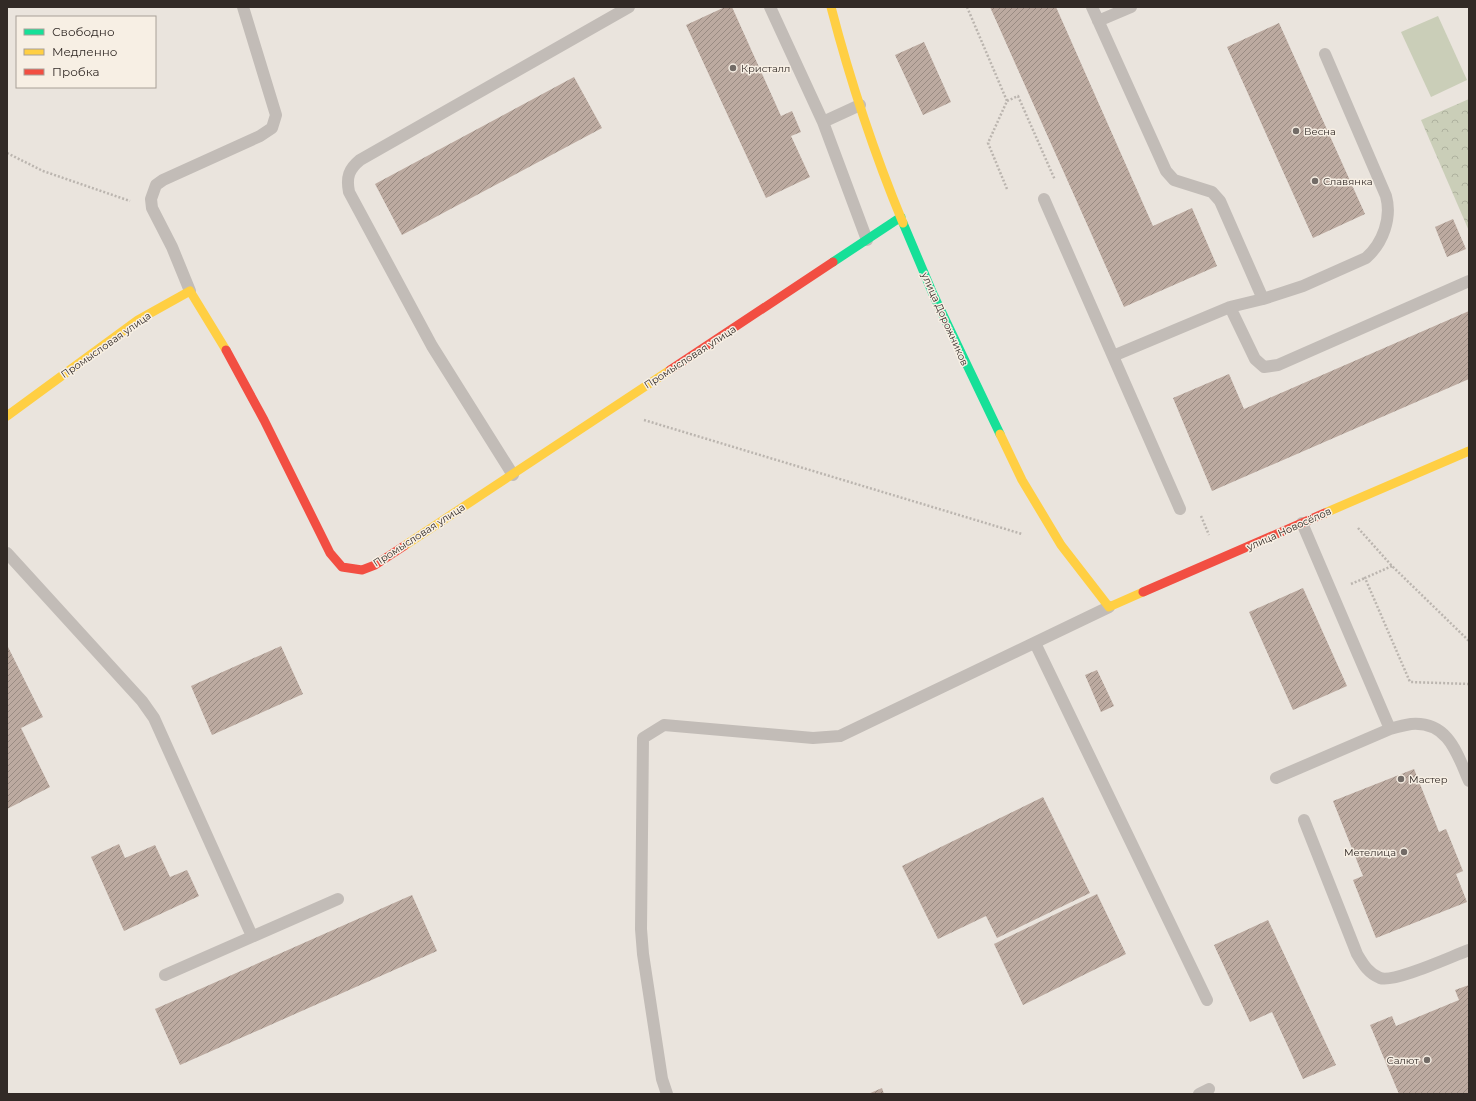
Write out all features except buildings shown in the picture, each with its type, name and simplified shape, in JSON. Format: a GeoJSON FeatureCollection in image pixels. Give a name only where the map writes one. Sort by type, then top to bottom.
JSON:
{"type":"FeatureCollection","features":[{"type":"Feature","properties":{"kind":"street","name":"улица Дорожников"},"geometry":{"type":"LineString","coordinates":[[831,7],[844,56],[860,105],[901,217],[933,294],[1022,480],[1061,545],[1109,607]]}},
{"type":"Feature","properties":{"kind":"street","name":"Промысловая улица"},"geometry":{"type":"LineString","coordinates":[[7,416],[138,320],[190,291],[224,342],[330,554],[342,567],[362,570],[375,565],[513,475],[901,217]]}},
{"type":"Feature","properties":{"kind":"street","name":"улица Новосёлов"},"geometry":{"type":"LineString","coordinates":[[1109,607],[1469,451]]}},
{"type":"Feature","properties":{"kind":"lane"},"geometry":{"type":"LineString","coordinates":[[190,291],[172,247],[152,208],[151,199],[156,185],[162,180],[260,136],[272,128],[276,115],[243,7]]}},
{"type":"Feature","properties":{"kind":"lane"},"geometry":{"type":"LineString","coordinates":[[513,475],[432,346],[356,206],[349,192],[347,182],[349,172],[352,166],[360,160],[629,7]]}},
{"type":"Feature","properties":{"kind":"lane"},"geometry":{"type":"LineString","coordinates":[[770,7],[823,122],[867,240]]}},
{"type":"Feature","properties":{"kind":"lane"},"geometry":{"type":"LineString","coordinates":[[1092,7],[1166,171],[1174,180],[1212,192],[1220,201],[1263,299]]}},
{"type":"Feature","properties":{"kind":"lane"},"geometry":{"type":"LineString","coordinates":[[1098,21],[1131,7]]}},
{"type":"Feature","properties":{"kind":"lane"},"geometry":{"type":"LineString","coordinates":[[1113,356],[1230,307],[1263,299],[1303,286],[1366,258],[1374,251],[1389,220],[1389,206],[1325,54]]}},
{"type":"Feature","properties":{"kind":"lane"},"geometry":{"type":"LineString","coordinates":[[823,122],[860,105]]}},
{"type":"Feature","properties":{"kind":"lane"},"geometry":{"type":"LineString","coordinates":[[1044,199],[1180,509]]}},
{"type":"Feature","properties":{"kind":"lane"},"geometry":{"type":"LineString","coordinates":[[1230,307],[1255,359],[1264,367],[1278,365],[1469,281]]}},
{"type":"Feature","properties":{"kind":"lane"},"geometry":{"type":"LineString","coordinates":[[1302,523],[1390,729]]}},
{"type":"Feature","properties":{"kind":"lane"},"geometry":{"type":"LineString","coordinates":[[7,553],[142,701],[154,718],[252,936]]}},
{"type":"Feature","properties":{"kind":"lane"},"geometry":{"type":"LineString","coordinates":[[667,1094],[662,1079],[643,954],[643,738],[664,725],[813,738],[840,736],[1109,607]]}},
{"type":"Feature","properties":{"kind":"lane"},"geometry":{"type":"LineString","coordinates":[[1035,643],[1207,1000]]}},
{"type":"Feature","properties":{"kind":"lane"},"geometry":{"type":"LineString","coordinates":[[1276,778],[1390,729],[1411,724],[1430,725],[1446,735],[1457,752],[1469,781]]}},
{"type":"Feature","properties":{"kind":"lane"},"geometry":{"type":"LineString","coordinates":[[1304,820],[1357,954],[1367,970],[1381,978],[1398,977],[1469,950]]}},
{"type":"Feature","properties":{"kind":"lane"},"geometry":{"type":"LineString","coordinates":[[165,975],[338,899]]}},
{"type":"Feature","properties":{"kind":"path"},"geometry":{"type":"LineString","coordinates":[[967,7],[1007,101],[988,143],[1007,189]]}},
{"type":"Feature","properties":{"kind":"path"},"geometry":{"type":"LineString","coordinates":[[7,153],[43,171],[152,208]]}},
{"type":"Feature","properties":{"kind":"path"},"geometry":{"type":"LineString","coordinates":[[610,410],[1023,534]]}},
{"type":"Feature","properties":{"kind":"path"},"geometry":{"type":"LineString","coordinates":[[1356,526],[1392,566],[1469,641]]}},
{"type":"Feature","properties":{"kind":"path"},"geometry":{"type":"LineString","coordinates":[[1347,580],[1349,585],[1392,566]]}},
{"type":"Feature","properties":{"kind":"path"},"geometry":{"type":"LineString","coordinates":[[1365,578],[1410,682],[1469,684]]}},
{"type":"Feature","properties":{"kind":"green space"},"geometry":{"type":"Polygon","coordinates":[[[1438,16],[1467,80],[1431,97],[1401,32],[1438,16]]]}},
{"type":"Feature","properties":{"kind":"green space"},"geometry":{"type":"Polygon","coordinates":[[[1469,99],[1469,231],[1421,120],[1469,99]]]}},
{"type":"Feature","properties":{"kind":"traffic: fast"},"geometry":{"type":"LineString","coordinates":[[833,262],[901,217]]}},
{"type":"Feature","properties":{"kind":"traffic: fast"},"geometry":{"type":"LineString","coordinates":[[903,223],[933,294],[1000,434]]}},
{"type":"Feature","properties":{"kind":"traffic: slow"},"geometry":{"type":"LineString","coordinates":[[831,7],[863,116],[903,223]]}},
{"type":"Feature","properties":{"kind":"traffic: slow"},"geometry":{"type":"LineString","coordinates":[[7,416],[138,320],[190,291],[226,350]]}},
{"type":"Feature","properties":{"kind":"traffic: slow"},"geometry":{"type":"LineString","coordinates":[[404,546],[670,370]]}},
{"type":"Feature","properties":{"kind":"traffic: slow"},"geometry":{"type":"LineString","coordinates":[[1000,434],[1022,480],[1061,545],[1109,607],[1143,592]]}},
{"type":"Feature","properties":{"kind":"traffic: slow"},"geometry":{"type":"LineString","coordinates":[[1325,513],[1469,451]]}},
{"type":"Feature","properties":{"kind":"traffic: jam"},"geometry":{"type":"LineString","coordinates":[[670,370],[833,262]]}},
{"type":"Feature","properties":{"kind":"traffic: jam"},"geometry":{"type":"LineString","coordinates":[[226,350],[264,420],[330,553],[342,567],[362,570],[375,565],[404,546]]}},
{"type":"Feature","properties":{"kind":"traffic: jam"},"geometry":{"type":"LineString","coordinates":[[1143,592],[1325,513]]}},
{"type":"Feature","properties":{"kind":"place","name":"Кристалл"},"geometry":{"type":"Point","coordinates":[733,68]}},
{"type":"Feature","properties":{"kind":"place","name":"Весна"},"geometry":{"type":"Point","coordinates":[1296,131]}},
{"type":"Feature","properties":{"kind":"place","name":"Славянка"},"geometry":{"type":"Point","coordinates":[1315,181]}},
{"type":"Feature","properties":{"kind":"place","name":"Мастер"},"geometry":{"type":"Point","coordinates":[1401,779]}},
{"type":"Feature","properties":{"kind":"place","name":"Метелица"},"geometry":{"type":"Point","coordinates":[1404,852]}},
{"type":"Feature","properties":{"kind":"place","name":"Салют"},"geometry":{"type":"Point","coordinates":[1427,1060]}}]}
